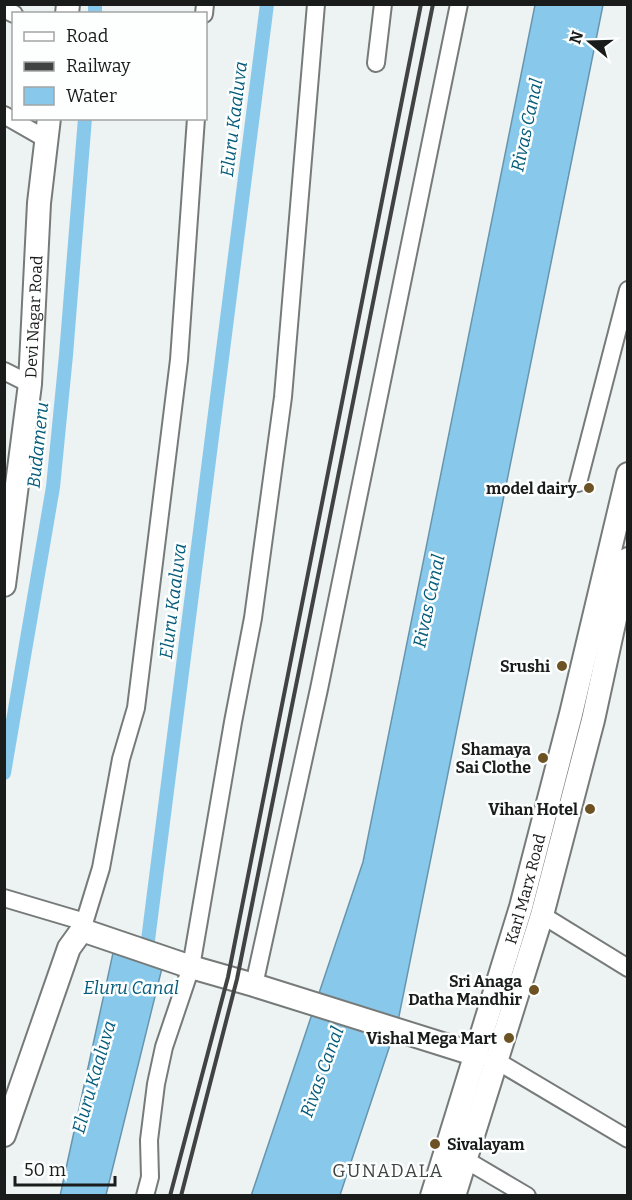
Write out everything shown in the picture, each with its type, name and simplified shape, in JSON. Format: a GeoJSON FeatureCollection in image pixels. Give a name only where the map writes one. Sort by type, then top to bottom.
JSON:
{"type":"FeatureCollection","features":[{"type":"Feature","properties":{"kind":"main road","name":"Devi Nagar Road"},"geometry":{"type":"LineString","coordinates":[[4,585],[9,518],[30,384],[35,271],[47,129]]}},
{"type":"Feature","properties":{"kind":"main road","name":"Karl Marx Road"},"geometry":{"type":"LineString","coordinates":[[487,1058],[538,900],[571,714],[627,474]]}},
{"type":"Feature","properties":{"kind":"main road","name":"Karl Marx Road"},"geometry":{"type":"LineString","coordinates":[[432,1196],[465,1126],[538,900],[593,720],[625,583],[627,559]]}},
{"type":"Feature","properties":{"kind":"main road"},"geometry":{"type":"LineString","coordinates":[[571,714],[593,720]]}},
{"type":"Feature","properties":{"kind":"main road"},"geometry":{"type":"LineString","coordinates":[[4,1136],[69,948],[84,926],[184,964],[487,1058]]}},
{"type":"Feature","properties":{"kind":"main road","name":"Karl Marx Road"},"geometry":{"type":"LineString","coordinates":[[454,1196],[466,1160],[465,1126]]}},
{"type":"Feature","properties":{"kind":"street"},"geometry":{"type":"LineString","coordinates":[[145,1196],[150,1177],[150,1129],[164,1047],[184,964],[253,618],[283,397],[316,4]]}},
{"type":"Feature","properties":{"kind":"street"},"geometry":{"type":"LineString","coordinates":[[376,63],[382,4]]}},
{"type":"Feature","properties":{"kind":"street"},"geometry":{"type":"LineString","coordinates":[[254,985],[319,689],[459,4]]}},
{"type":"Feature","properties":{"kind":"street"},"geometry":{"type":"LineString","coordinates":[[19,120],[47,129]]}},
{"type":"Feature","properties":{"kind":"street"},"geometry":{"type":"LineString","coordinates":[[4,898],[84,926],[102,868],[121,759],[136,708],[179,360],[196,120]]}},
{"type":"Feature","properties":{"kind":"street"},"geometry":{"type":"LineString","coordinates":[[578,483],[627,290]]}},
{"type":"Feature","properties":{"kind":"street"},"geometry":{"type":"LineString","coordinates":[[4,371],[30,384]]}},
{"type":"Feature","properties":{"kind":"street"},"geometry":{"type":"LineString","coordinates":[[538,900],[627,968]]}},
{"type":"Feature","properties":{"kind":"street"},"geometry":{"type":"LineString","coordinates":[[487,1058],[627,1139]]}},
{"type":"Feature","properties":{"kind":"street"},"geometry":{"type":"LineString","coordinates":[[466,1160],[527,1196]]}},
{"type":"Feature","properties":{"kind":"water","name":"Rivas Canal"},"geometry":{"type":"Polygon","coordinates":[[[535,5],[603,5],[398,1021],[340,1195],[251,1196],[363,862],[535,5]]]}},
{"type":"Feature","properties":{"kind":"water","name":"Eluru Canal"},"geometry":{"type":"Polygon","coordinates":[[[113,953],[145,958],[163,964],[106,1195],[60,1196],[113,953]]]}},
{"type":"Feature","properties":{"kind":"waterway","name":"Budameru"},"geometry":{"type":"LineString","coordinates":[[95,4],[95,12]]}},
{"type":"Feature","properties":{"kind":"waterway","name":"Eluru Kaaluva"},"geometry":{"type":"LineString","coordinates":[[146,956],[267,4]]}},
{"type":"Feature","properties":{"kind":"waterway","name":"Budameru"},"geometry":{"type":"LineString","coordinates":[[4,773],[53,487],[85,120]]}},
{"type":"Feature","properties":{"kind":"railway"},"geometry":{"type":"LineString","coordinates":[[170,1196],[228,977],[421,4]]}},
{"type":"Feature","properties":{"kind":"railway"},"geometry":{"type":"LineString","coordinates":[[181,1196],[237,979],[433,4]]}},
{"type":"Feature","properties":{"kind":"place","name":"model dairy"},"geometry":{"type":"Point","coordinates":[589,488]}},
{"type":"Feature","properties":{"kind":"place","name":"Srushi"},"geometry":{"type":"Point","coordinates":[562,666]}},
{"type":"Feature","properties":{"kind":"place","name":"Shamaya Sai Clothe"},"geometry":{"type":"Point","coordinates":[543,758]}},
{"type":"Feature","properties":{"kind":"place","name":"Vihan Hotel"},"geometry":{"type":"Point","coordinates":[590,809]}},
{"type":"Feature","properties":{"kind":"place","name":"Sri Anaga Datha Mandhir"},"geometry":{"type":"Point","coordinates":[534,990]}},
{"type":"Feature","properties":{"kind":"place","name":"Vishal Mega Mart"},"geometry":{"type":"Point","coordinates":[509,1038]}},
{"type":"Feature","properties":{"kind":"place","name":"Sivalayam"},"geometry":{"type":"Point","coordinates":[435,1144]}},
{"type":"Feature","properties":{"kind":"district","name":"GUNADALA"},"geometry":{"type":"Point","coordinates":[388,1171]}}]}
